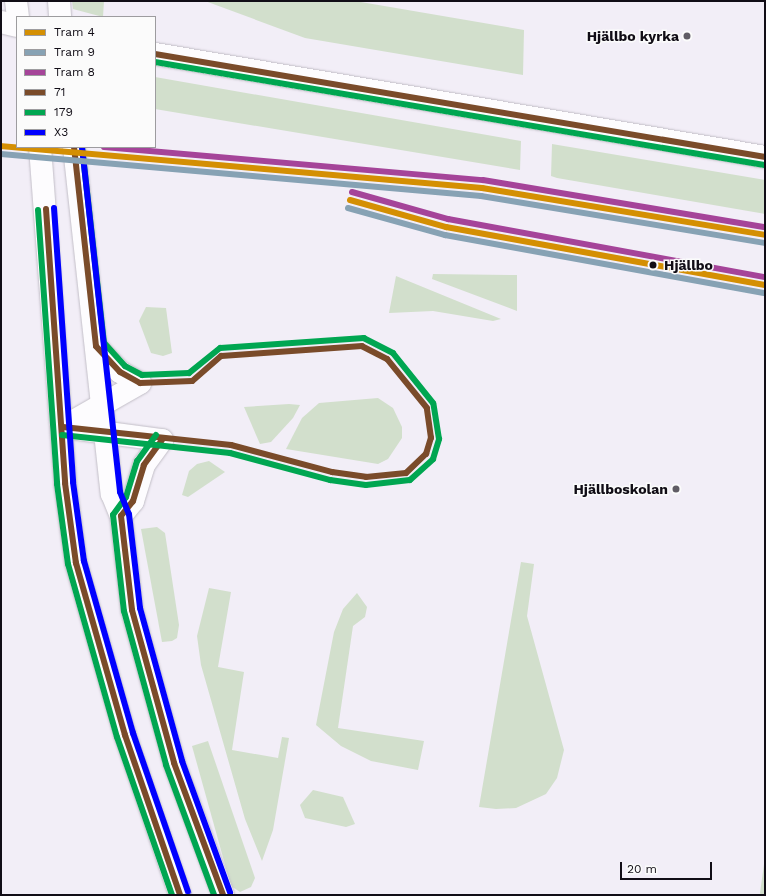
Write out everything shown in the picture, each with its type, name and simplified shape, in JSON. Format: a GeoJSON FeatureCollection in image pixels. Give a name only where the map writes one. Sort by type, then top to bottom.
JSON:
{"type":"FeatureCollection","features":[{"type":"Feature","properties":{"kind":"main road"},"geometry":{"type":"LineString","coordinates":[[16,1],[18,16]]}},
{"type":"Feature","properties":{"kind":"main road"},"geometry":{"type":"LineString","coordinates":[[59,1],[60,16]]}},
{"type":"Feature","properties":{"kind":"main road"},"geometry":{"type":"LineString","coordinates":[[1,22],[16,26]]}},
{"type":"Feature","properties":{"kind":"main road"},"geometry":{"type":"LineString","coordinates":[[156,54],[765,157]]}},
{"type":"Feature","properties":{"kind":"main road"},"geometry":{"type":"LineString","coordinates":[[40,148],[50,250],[63,427],[65,482],[76,563],[124,735],[180,895]]}},
{"type":"Feature","properties":{"kind":"main road"},"geometry":{"type":"LineString","coordinates":[[74,148],[112,494],[120,516],[132,610],[147,673],[174,763],[223,895]]}},
{"type":"Feature","properties":{"kind":"main road"},"geometry":{"type":"LineString","coordinates":[[63,427],[140,384],[120,372],[96,346]]}},
{"type":"Feature","properties":{"kind":"main road"},"geometry":{"type":"LineString","coordinates":[[63,427],[162,440],[144,465],[133,501],[120,516]]}},
{"type":"Feature","properties":{"kind":"green space"},"geometry":{"type":"Polygon","coordinates":[[[72,1],[104,1],[103,16],[73,9],[72,1]]]}},
{"type":"Feature","properties":{"kind":"green space"},"geometry":{"type":"Polygon","coordinates":[[[205,1],[355,1],[524,30],[523,75],[305,38],[205,1]]]}},
{"type":"Feature","properties":{"kind":"green space"},"geometry":{"type":"Polygon","coordinates":[[[156,77],[521,141],[520,170],[156,109],[156,77]]]}},
{"type":"Feature","properties":{"kind":"green space"},"geometry":{"type":"Polygon","coordinates":[[[552,144],[765,180],[765,214],[557,178],[551,176],[552,144]]]}},
{"type":"Feature","properties":{"kind":"green space"},"geometry":{"type":"Polygon","coordinates":[[[433,274],[517,275],[517,311],[432,279],[433,274]]]}},
{"type":"Feature","properties":{"kind":"green space"},"geometry":{"type":"Polygon","coordinates":[[[396,276],[501,319],[493,321],[433,311],[389,313],[396,276]]]}},
{"type":"Feature","properties":{"kind":"green space"},"geometry":{"type":"Polygon","coordinates":[[[146,307],[166,308],[172,353],[163,356],[151,353],[139,321],[146,307]]]}},
{"type":"Feature","properties":{"kind":"green space"},"geometry":{"type":"Polygon","coordinates":[[[378,398],[393,408],[402,427],[402,438],[388,459],[378,464],[286,449],[302,418],[319,403],[378,398]]]}},
{"type":"Feature","properties":{"kind":"green space"},"geometry":{"type":"Polygon","coordinates":[[[289,404],[300,405],[293,418],[271,442],[260,444],[244,407],[289,404]]]}},
{"type":"Feature","properties":{"kind":"green space"},"geometry":{"type":"Polygon","coordinates":[[[209,461],[225,472],[188,497],[182,495],[189,471],[197,464],[209,461]]]}},
{"type":"Feature","properties":{"kind":"green space"},"geometry":{"type":"Polygon","coordinates":[[[157,527],[165,533],[179,625],[177,638],[172,641],[162,642],[141,529],[157,527]]]}},
{"type":"Feature","properties":{"kind":"green space"},"geometry":{"type":"Polygon","coordinates":[[[521,562],[534,564],[527,616],[564,750],[557,778],[546,794],[516,808],[496,809],[479,807],[521,562]]]}},
{"type":"Feature","properties":{"kind":"green space"},"geometry":{"type":"Polygon","coordinates":[[[209,588],[231,592],[218,667],[244,672],[232,750],[278,758],[282,737],[289,738],[273,830],[262,861],[245,819],[201,665],[197,636],[209,588]]]}},
{"type":"Feature","properties":{"kind":"green space"},"geometry":{"type":"Polygon","coordinates":[[[357,593],[367,607],[365,617],[353,626],[338,728],[424,741],[418,770],[371,761],[341,746],[316,725],[334,632],[343,609],[357,593]]]}},
{"type":"Feature","properties":{"kind":"green space"},"geometry":{"type":"Polygon","coordinates":[[[208,741],[255,878],[251,887],[240,892],[231,886],[192,746],[208,741]]]}},
{"type":"Feature","properties":{"kind":"green space"},"geometry":{"type":"Polygon","coordinates":[[[313,790],[343,797],[355,824],[346,827],[305,818],[300,805],[313,790]]]}},
{"type":"Feature","properties":{"kind":"green space"},"geometry":{"type":"Polygon","coordinates":[[[765,857],[765,895],[761,895],[760,893],[765,857]]]}},
{"type":"Feature","properties":{"kind":"tram line","name":"4"},"geometry":{"type":"LineString","coordinates":[[1,146],[16,147]]}},
{"type":"Feature","properties":{"kind":"tram line","name":"4"},"geometry":{"type":"LineString","coordinates":[[24,148],[482,188],[765,235]]}},
{"type":"Feature","properties":{"kind":"tram line","name":"8"},"geometry":{"type":"LineString","coordinates":[[115,148],[483,180],[765,227]]}},
{"type":"Feature","properties":{"kind":"tram line","name":"9"},"geometry":{"type":"LineString","coordinates":[[1,154],[481,196],[764,243]]}},
{"type":"Feature","properties":{"kind":"tram line","name":"8"},"geometry":{"type":"LineString","coordinates":[[352,192],[448,219],[765,277]]}},
{"type":"Feature","properties":{"kind":"tram line","name":"4"},"geometry":{"type":"LineString","coordinates":[[350,200],[446,227],[765,285]]}},
{"type":"Feature","properties":{"kind":"tram line","name":"9"},"geometry":{"type":"LineString","coordinates":[[348,208],[445,235],[764,293]]}},
{"type":"Feature","properties":{"kind":"transit line","name":"71"},"geometry":{"type":"LineString","coordinates":[[156,54],[765,157]]}},
{"type":"Feature","properties":{"kind":"transit line","name":"179"},"geometry":{"type":"LineString","coordinates":[[156,62],[764,165]]}},
{"type":"Feature","properties":{"kind":"transit line","name":"71"},"geometry":{"type":"LineString","coordinates":[[63,427],[231,445],[332,472],[366,477],[406,473],[426,454],[431,438],[427,408],[387,359],[362,346],[221,356],[192,381],[140,383],[120,372],[96,346],[74,148]]}},
{"type":"Feature","properties":{"kind":"transit line","name":"179"},"geometry":{"type":"LineString","coordinates":[[62,435],[230,453],[330,480],[366,485],[410,480],[433,459],[439,439],[433,403],[393,353],[364,338],[220,348],[189,373],[142,375],[125,366],[104,343],[82,148]]}},
{"type":"Feature","properties":{"kind":"transit line","name":"X3"},"geometry":{"type":"LineString","coordinates":[[82,148],[120,492],[129,514],[140,608],[182,761],[230,892]]}},
{"type":"Feature","properties":{"kind":"transit line","name":"X3"},"geometry":{"type":"LineString","coordinates":[[54,208],[73,482],[84,561],[133,733],[188,892]]}},
{"type":"Feature","properties":{"kind":"transit line","name":"71"},"geometry":{"type":"LineString","coordinates":[[46,209],[65,483],[76,563],[125,735],[180,895]]}},
{"type":"Feature","properties":{"kind":"transit line","name":"179"},"geometry":{"type":"LineString","coordinates":[[38,210],[57,484],[68,564],[117,737],[172,895]]}},
{"type":"Feature","properties":{"kind":"transit line","name":"179"},"geometry":{"type":"LineString","coordinates":[[156,435],[137,461],[126,497],[113,515],[124,611],[166,765],[214,895]]}},
{"type":"Feature","properties":{"kind":"transit line","name":"71"},"geometry":{"type":"LineString","coordinates":[[162,440],[144,465],[133,501],[121,516],[132,610],[174,763],[223,895]]}},
{"type":"Feature","properties":{"kind":"place","name":"Hjällbo kyrka"},"geometry":{"type":"Point","coordinates":[687,36]}},
{"type":"Feature","properties":{"kind":"place","name":"Hjällbo"},"geometry":{"type":"Point","coordinates":[653,265]}},
{"type":"Feature","properties":{"kind":"place","name":"Hjällboskolan"},"geometry":{"type":"Point","coordinates":[676,489]}}]}
